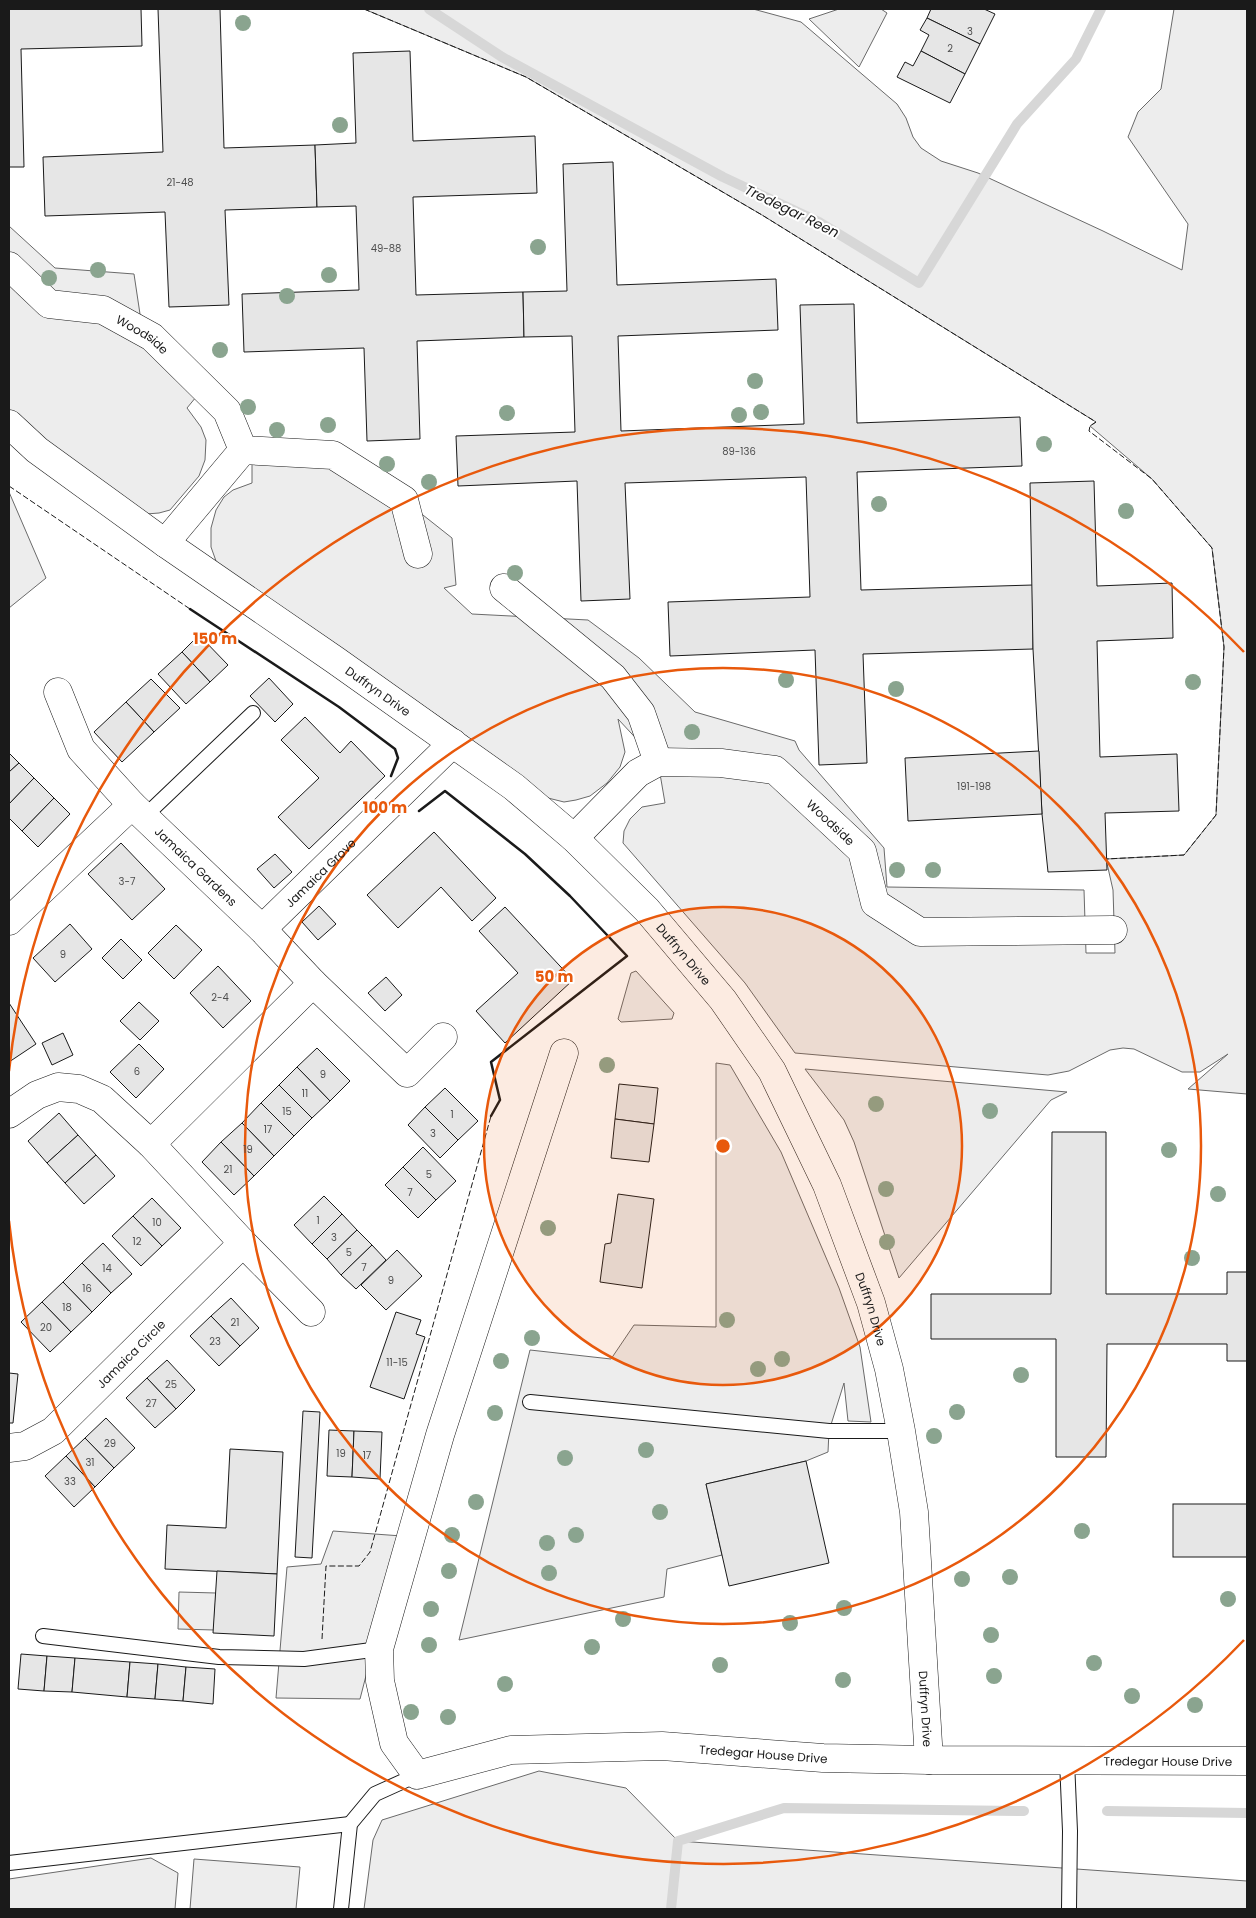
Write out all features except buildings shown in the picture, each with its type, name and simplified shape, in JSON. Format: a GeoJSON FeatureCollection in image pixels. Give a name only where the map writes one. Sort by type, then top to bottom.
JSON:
{"type":"FeatureCollection","features":[{"type":"Feature","properties":{"kind":"street","name":"Woodside"},"geometry":{"type":"LineString","coordinates":[[9,266],[49,304],[103,310],[152,337],[227,411],[243,450]]}},
{"type":"Feature","properties":{"kind":"street","name":"Duffryn Drive"},"geometry":{"type":"LineString","coordinates":[[9,424],[37,450],[165,543],[453,743],[514,788],[574,838],[647,910],[724,1000],[772,1071],[827,1185],[871,1303],[889,1369],[902,1431],[914,1512],[929,1760]]}},
{"type":"Feature","properties":{"kind":"street"},"geometry":{"type":"LineString","coordinates":[[165,543],[243,450],[333,455],[404,500],[418,554]]}},
{"type":"Feature","properties":{"kind":"street"},"geometry":{"type":"LineString","coordinates":[[504,588],[613,677],[641,713],[658,762],[638,773],[574,838]]}},
{"type":"Feature","properties":{"kind":"street","name":"Jamaica Gardens"},"geometry":{"type":"LineString","coordinates":[[58,692],[81,749],[138,811],[262,929]]}},
{"type":"Feature","properties":{"kind":"street","name":"Jamaica Grove"},"geometry":{"type":"LineString","coordinates":[[262,929],[453,743]]}},
{"type":"Feature","properties":{"kind":"street","name":"Woodside"},"geometry":{"type":"LineString","coordinates":[[658,762],[720,764],[775,770],[862,851],[875,903],[920,932],[1113,930]]}},
{"type":"Feature","properties":{"kind":"street"},"geometry":{"type":"LineString","coordinates":[[9,921],[138,811]]}},
{"type":"Feature","properties":{"kind":"street"},"geometry":{"type":"LineString","coordinates":[[262,929],[313,983],[407,1073],[444,1037]]}},
{"type":"Feature","properties":{"kind":"street"},"geometry":{"type":"LineString","coordinates":[[150,1144],[313,983]]}},
{"type":"Feature","properties":{"kind":"street"},"geometry":{"type":"LineString","coordinates":[[416,1775],[394,1743],[380,1681],[379,1649],[440,1435],[564,1053]]}},
{"type":"Feature","properties":{"kind":"street"},"geometry":{"type":"LineString","coordinates":[[9,1114],[37,1095],[58,1088],[79,1089],[102,1099],[150,1144],[243,1243],[312,1312]]}},
{"type":"Feature","properties":{"kind":"street","name":"Jamaica Circle"},"geometry":{"type":"LineString","coordinates":[[9,1448],[25,1446],[53,1431],[243,1243]]}},
{"type":"Feature","properties":{"kind":"street","name":"Tredegar House Drive"},"geometry":{"type":"LineString","coordinates":[[416,1775],[511,1750],[662,1746],[823,1758],[1247,1761]]}},
{"type":"Feature","properties":{"kind":"lane"},"geometry":{"type":"LineString","coordinates":[[138,811],[253,713]]}},
{"type":"Feature","properties":{"kind":"lane"},"geometry":{"type":"LineString","coordinates":[[530,1402],[829,1431],[902,1431]]}},
{"type":"Feature","properties":{"kind":"lane"},"geometry":{"type":"LineString","coordinates":[[43,1636],[228,1657],[304,1659],[379,1649]]}},
{"type":"Feature","properties":{"kind":"lane"},"geometry":{"type":"LineString","coordinates":[[1067,1761],[1070,1831],[1069,1909]]}},
{"type":"Feature","properties":{"kind":"lane"},"geometry":{"type":"LineString","coordinates":[[342,1909],[350,1824],[375,1794],[416,1775]]}},
{"type":"Feature","properties":{"kind":"lane"},"geometry":{"type":"LineString","coordinates":[[9,1862],[350,1824]]}},
{"type":"Feature","properties":{"kind":"shaded area"},"geometry":{"type":"Polygon","coordinates":[[[364,9],[753,9],[801,22],[897,104],[906,118],[913,137],[921,148],[941,161],[978,173],[1182,270],[1188,224],[1128,137],[1138,112],[1161,89],[1174,9],[1247,9],[1247,1094],[1188,1089],[1228,1054],[1200,1072],[1182,1072],[1134,1049],[1123,1048],[1110,1050],[1069,1071],[1048,1075],[795,1053],[745,983],[623,843],[624,831],[630,819],[642,807],[665,803],[658,762],[618,719],[625,752],[620,767],[607,783],[590,796],[576,800],[564,802],[548,798],[457,729],[222,568],[216,561],[211,547],[211,528],[216,510],[224,497],[233,490],[252,483],[252,450],[333,455],[404,500],[452,538],[456,585],[444,588],[472,614],[588,620],[639,658],[695,712],[795,741],[799,750],[884,848],[887,887],[1084,890],[1086,953],[1115,953],[1113,890],[1106,859],[1184,855],[1216,815],[1224,647],[1212,548],[1152,479],[1090,426],[1096,422],[762,215],[526,77],[364,9]]]}},
{"type":"Feature","properties":{"kind":"shaded area"},"geometry":{"type":"Polygon","coordinates":[[[839,9],[881,9],[887,13],[859,67],[809,19],[839,9]]]}},
{"type":"Feature","properties":{"kind":"shaded area"},"geometry":{"type":"Polygon","coordinates":[[[9,226],[55,268],[134,274],[140,314],[210,380],[187,408],[201,427],[206,440],[205,460],[199,476],[170,510],[146,514],[56,449],[9,409],[9,226]]]}},
{"type":"Feature","properties":{"kind":"shaded area"},"geometry":{"type":"Polygon","coordinates":[[[9,492],[46,578],[9,608],[9,492]]]}},
{"type":"Feature","properties":{"kind":"shaded area"},"geometry":{"type":"Polygon","coordinates":[[[636,971],[674,1013],[672,1019],[621,1022],[618,1019],[631,973],[636,971]]]}},
{"type":"Feature","properties":{"kind":"shaded area"},"geometry":{"type":"Polygon","coordinates":[[[716,1063],[730,1065],[781,1152],[839,1288],[860,1347],[871,1422],[848,1421],[844,1383],[829,1431],[828,1452],[806,1461],[706,1484],[722,1555],[667,1569],[664,1597],[459,1640],[530,1350],[611,1359],[634,1325],[716,1327],[716,1063]]]}},
{"type":"Feature","properties":{"kind":"shaded area"},"geometry":{"type":"Polygon","coordinates":[[[805,1069],[1067,1092],[1051,1100],[899,1278],[854,1142],[844,1120],[805,1069]]]}},
{"type":"Feature","properties":{"kind":"shaded area"},"geometry":{"type":"Polygon","coordinates":[[[333,1531],[402,1536],[360,1699],[276,1698],[287,1567],[321,1564],[333,1531]]]}},
{"type":"Feature","properties":{"kind":"shaded area"},"geometry":{"type":"Polygon","coordinates":[[[179,1592],[216,1593],[214,1630],[178,1629],[179,1592]]]}},
{"type":"Feature","properties":{"kind":"shaded area"},"geometry":{"type":"Polygon","coordinates":[[[539,1771],[626,1788],[678,1841],[1247,1881],[1247,1909],[364,1909],[373,1840],[382,1820],[539,1771]]]}},
{"type":"Feature","properties":{"kind":"shaded area"},"geometry":{"type":"Polygon","coordinates":[[[151,1858],[178,1873],[175,1909],[9,1909],[9,1879],[151,1858]]]}},
{"type":"Feature","properties":{"kind":"shaded area"},"geometry":{"type":"Polygon","coordinates":[[[194,1859],[300,1867],[296,1909],[190,1909],[194,1859]]]}},
{"type":"Feature","properties":{"kind":"waterway","name":"Tredegar Reen"},"geometry":{"type":"LineString","coordinates":[[429,9],[502,57],[723,177],[819,222],[919,283],[1017,124],[1076,59],[1101,9]]}},
{"type":"Feature","properties":{"kind":"waterway"},"geometry":{"type":"LineString","coordinates":[[671,1909],[678,1841],[784,1808],[1024,1811]]}},
{"type":"Feature","properties":{"kind":"waterway"},"geometry":{"type":"LineString","coordinates":[[1107,1811],[1247,1813]]}},
{"type":"Feature","properties":{"kind":"fence"},"geometry":{"type":"LineString","coordinates":[[364,9],[526,77],[762,215],[1096,422],[1090,426],[1089,431],[1152,479],[1212,548],[1224,647],[1216,815],[1184,855],[1106,859]]}},
{"type":"Feature","properties":{"kind":"fence"},"geometry":{"type":"LineString","coordinates":[[9,486],[190,609]]}},
{"type":"Feature","properties":{"kind":"fence"},"geometry":{"type":"LineString","coordinates":[[322,1639],[326,1566],[359,1566],[370,1552],[491,1116]]}},
{"type":"Feature","properties":{"kind":"wall"},"geometry":{"type":"LineString","coordinates":[[190,609],[339,707],[395,749],[398,758],[391,776]]}},
{"type":"Feature","properties":{"kind":"wall"},"geometry":{"type":"LineString","coordinates":[[419,811],[445,791],[525,854],[570,896],[627,956],[491,1062],[500,1100],[491,1116]]}}]}
